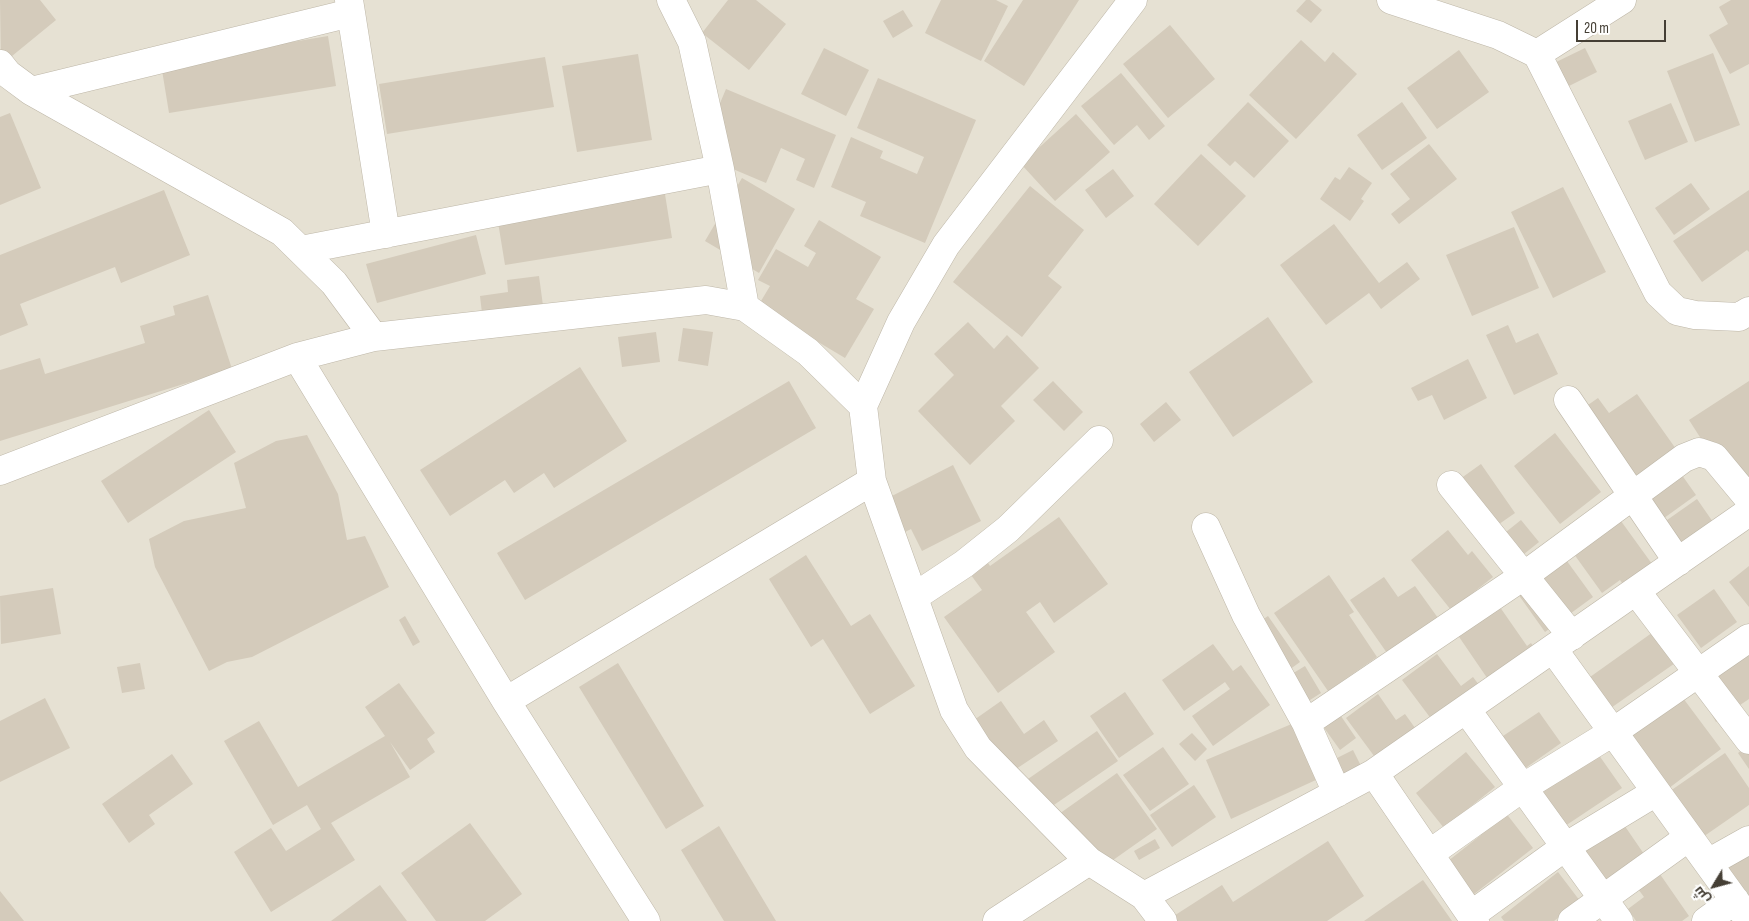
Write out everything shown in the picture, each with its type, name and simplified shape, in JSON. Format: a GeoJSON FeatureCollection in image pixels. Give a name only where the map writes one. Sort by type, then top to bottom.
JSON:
{"type":"FeatureCollection","features":[{"type":"Feature","properties":{"kind":"street"},"geometry":{"type":"LineString","coordinates":[[671,0],[692,42],[720,169],[745,306]]}},
{"type":"Feature","properties":{"kind":"street"},"geometry":{"type":"LineString","coordinates":[[1133,0],[946,244],[901,322],[862,406],[872,481],[954,710],[978,748],[1089,861],[1144,896],[1163,921]]}},
{"type":"Feature","properties":{"kind":"street"},"geometry":{"type":"LineString","coordinates":[[1391,0],[1498,35],[1537,54],[1658,293],[1677,311],[1695,315],[1739,317],[1749,310]]}},
{"type":"Feature","properties":{"kind":"street"},"geometry":{"type":"LineString","coordinates":[[1537,54],[1622,0]]}},
{"type":"Feature","properties":{"kind":"street"},"geometry":{"type":"LineString","coordinates":[[31,91],[350,6],[386,234]]}},
{"type":"Feature","properties":{"kind":"street"},"geometry":{"type":"LineString","coordinates":[[3,71],[31,91],[282,232],[334,283],[374,337]]}},
{"type":"Feature","properties":{"kind":"street"},"geometry":{"type":"LineString","coordinates":[[301,250],[720,169]]}},
{"type":"Feature","properties":{"kind":"street"},"geometry":{"type":"LineString","coordinates":[[0,470],[297,357],[374,337],[706,300],[745,306],[808,352],[862,406]]}},
{"type":"Feature","properties":{"kind":"street"},"geometry":{"type":"LineString","coordinates":[[297,357],[506,701],[646,921]]}},
{"type":"Feature","properties":{"kind":"street"},"geometry":{"type":"LineString","coordinates":[[1568,400],[1678,562]]}},
{"type":"Feature","properties":{"kind":"street"},"geometry":{"type":"LineString","coordinates":[[914,597],[964,564],[1008,530],[1099,440]]}},
{"type":"Feature","properties":{"kind":"street"},"geometry":{"type":"LineString","coordinates":[[1306,723],[1525,575],[1684,458],[1699,452],[1714,457],[1749,499]]}},
{"type":"Feature","properties":{"kind":"street"},"geometry":{"type":"LineString","coordinates":[[506,701],[872,481]]}},
{"type":"Feature","properties":{"kind":"street"},"geometry":{"type":"LineString","coordinates":[[1450,485],[1525,575],[1612,732],[1742,910],[1706,921]]}},
{"type":"Feature","properties":{"kind":"street"},"geometry":{"type":"LineString","coordinates":[[1144,896],[1374,773],[1749,512]]}},
{"type":"Feature","properties":{"kind":"street"},"geometry":{"type":"LineString","coordinates":[[1206,528],[1246,615],[1306,723],[1337,793]]}},
{"type":"Feature","properties":{"kind":"street"},"geometry":{"type":"LineString","coordinates":[[1636,591],[1749,740]]}},
{"type":"Feature","properties":{"kind":"street"},"geometry":{"type":"LineString","coordinates":[[1429,854],[1522,788],[1612,732],[1749,638]]}},
{"type":"Feature","properties":{"kind":"street"},"geometry":{"type":"LineString","coordinates":[[1466,709],[1619,921]]}},
{"type":"Feature","properties":{"kind":"street"},"geometry":{"type":"LineString","coordinates":[[1374,773],[1473,918],[1565,847],[1656,792]]}},
{"type":"Feature","properties":{"kind":"street"},"geometry":{"type":"LineString","coordinates":[[1572,921],[1689,837]]}},
{"type":"Feature","properties":{"kind":"street"},"geometry":{"type":"LineString","coordinates":[[1708,864],[1749,840]]}},
{"type":"Feature","properties":{"kind":"street"},"geometry":{"type":"LineString","coordinates":[[997,921],[1089,861]]}},
{"type":"Feature","properties":{"kind":"shaded area"},"geometry":{"type":"Polygon","coordinates":[[[0,0],[1749,0],[1749,921],[0,921],[0,0]]]}},
{"type":"Feature","properties":{"kind":"building"},"geometry":{"type":"Polygon","coordinates":[[[0,0],[40,0],[56,20],[1,65],[0,0]]]}},
{"type":"Feature","properties":{"kind":"building"},"geometry":{"type":"Polygon","coordinates":[[[728,0],[756,0],[786,24],[749,70],[702,33],[728,0]]]}},
{"type":"Feature","properties":{"kind":"building"},"geometry":{"type":"Polygon","coordinates":[[[941,0],[996,0],[1008,6],[981,61],[925,33],[941,0]]]}},
{"type":"Feature","properties":{"kind":"building"},"geometry":{"type":"Polygon","coordinates":[[[1023,0],[1079,0],[1024,86],[984,61],[1023,0]]]}},
{"type":"Feature","properties":{"kind":"building"},"geometry":{"type":"Polygon","coordinates":[[[1306,0],[1310,0],[1322,10],[1311,23],[1296,11],[1306,0]]]}},
{"type":"Feature","properties":{"kind":"building"},"geometry":{"type":"Polygon","coordinates":[[[1731,0],[1749,0],[1749,64],[1730,74],[1709,35],[1728,24],[1719,7],[1731,0]]]}},
{"type":"Feature","properties":{"kind":"building"},"geometry":{"type":"Polygon","coordinates":[[[903,10],[913,26],[893,38],[883,21],[903,10]]]}},
{"type":"Feature","properties":{"kind":"building"},"geometry":{"type":"Polygon","coordinates":[[[1170,25],[1215,79],[1168,118],[1123,64],[1170,25]]]}},
{"type":"Feature","properties":{"kind":"building"},"geometry":{"type":"Polygon","coordinates":[[[328,36],[336,86],[169,113],[161,64],[328,36]]]}},
{"type":"Feature","properties":{"kind":"building"},"geometry":{"type":"Polygon","coordinates":[[[1301,40],[1325,62],[1333,52],[1357,74],[1296,139],[1249,95],[1301,40]]]}},
{"type":"Feature","properties":{"kind":"building"},"geometry":{"type":"Polygon","coordinates":[[[824,48],[869,70],[846,116],[801,94],[824,48]]]}},
{"type":"Feature","properties":{"kind":"building"},"geometry":{"type":"Polygon","coordinates":[[[1585,48],[1597,72],[1563,89],[1550,65],[1585,48]]]}},
{"type":"Feature","properties":{"kind":"building"},"geometry":{"type":"Polygon","coordinates":[[[1459,50],[1489,92],[1437,129],[1407,88],[1459,50]]]}},
{"type":"Feature","properties":{"kind":"building"},"geometry":{"type":"Polygon","coordinates":[[[1713,53],[1740,125],[1695,142],[1667,71],[1713,53]]]}},
{"type":"Feature","properties":{"kind":"building"},"geometry":{"type":"Polygon","coordinates":[[[638,54],[652,140],[577,152],[562,66],[638,54]]]}},
{"type":"Feature","properties":{"kind":"building"},"geometry":{"type":"Polygon","coordinates":[[[545,57],[554,107],[387,134],[379,84],[545,57]]]}},
{"type":"Feature","properties":{"kind":"building"},"geometry":{"type":"Polygon","coordinates":[[[1121,73],[1165,126],[1149,140],[1137,125],[1114,145],[1081,106],[1121,73]]]}},
{"type":"Feature","properties":{"kind":"building"},"geometry":{"type":"Polygon","coordinates":[[[878,78],[976,120],[925,243],[860,216],[866,202],[831,187],[851,137],[883,151],[880,158],[917,174],[924,157],[857,128],[878,78]]]}},
{"type":"Feature","properties":{"kind":"building"},"geometry":{"type":"Polygon","coordinates":[[[726,89],[836,135],[814,188],[796,180],[805,159],[781,148],[766,183],[721,164],[723,158],[701,148],[726,89]]]}},
{"type":"Feature","properties":{"kind":"building"},"geometry":{"type":"Polygon","coordinates":[[[1248,102],[1289,141],[1254,178],[1235,161],[1230,166],[1207,145],[1248,102]]]}},
{"type":"Feature","properties":{"kind":"building"},"geometry":{"type":"Polygon","coordinates":[[[1402,102],[1427,138],[1382,170],[1357,135],[1402,102]]]}},
{"type":"Feature","properties":{"kind":"building"},"geometry":{"type":"Polygon","coordinates":[[[1671,103],[1688,142],[1645,160],[1628,121],[1671,103]]]}},
{"type":"Feature","properties":{"kind":"building"},"geometry":{"type":"Polygon","coordinates":[[[10,113],[41,188],[0,205],[0,117],[10,113]]]}},
{"type":"Feature","properties":{"kind":"building"},"geometry":{"type":"Polygon","coordinates":[[[1076,114],[1110,152],[1055,201],[1021,164],[1076,114]]]}},
{"type":"Feature","properties":{"kind":"building"},"geometry":{"type":"Polygon","coordinates":[[[1429,144],[1457,179],[1399,224],[1391,214],[1410,199],[1390,174],[1429,144]]]}},
{"type":"Feature","properties":{"kind":"building"},"geometry":{"type":"Polygon","coordinates":[[[1201,154],[1246,196],[1198,246],[1154,204],[1201,154]]]}},
{"type":"Feature","properties":{"kind":"building"},"geometry":{"type":"Polygon","coordinates":[[[1349,167],[1372,183],[1361,199],[1364,201],[1350,221],[1320,199],[1335,177],[1340,180],[1349,167]]]}},
{"type":"Feature","properties":{"kind":"building"},"geometry":{"type":"Polygon","coordinates":[[[1113,169],[1134,196],[1106,218],[1085,190],[1113,169]]]}},
{"type":"Feature","properties":{"kind":"building"},"geometry":{"type":"Polygon","coordinates":[[[742,178],[795,209],[759,273],[705,241],[742,178]]]}},
{"type":"Feature","properties":{"kind":"building"},"geometry":{"type":"Polygon","coordinates":[[[1691,183],[1710,209],[1674,235],[1655,208],[1691,183]]]}},
{"type":"Feature","properties":{"kind":"building"},"geometry":{"type":"Polygon","coordinates":[[[1030,186],[1084,230],[1048,276],[1062,287],[1022,337],[953,282],[1030,186]]]}},
{"type":"Feature","properties":{"kind":"building"},"geometry":{"type":"Polygon","coordinates":[[[1563,187],[1606,272],[1553,298],[1511,212],[1563,187]]]}},
{"type":"Feature","properties":{"kind":"building"},"geometry":{"type":"Polygon","coordinates":[[[664,188],[672,238],[505,265],[497,216],[664,188]]]}},
{"type":"Feature","properties":{"kind":"building"},"geometry":{"type":"Polygon","coordinates":[[[164,190],[190,255],[121,283],[115,267],[20,304],[28,325],[0,336],[0,255],[164,190]]]}},
{"type":"Feature","properties":{"kind":"building"},"geometry":{"type":"Polygon","coordinates":[[[1749,190],[1749,252],[1747,250],[1702,282],[1673,241],[1749,190]]]}},
{"type":"Feature","properties":{"kind":"building"},"geometry":{"type":"Polygon","coordinates":[[[819,220],[881,257],[856,299],[874,309],[845,358],[758,306],[770,286],[758,280],[776,249],[808,267],[816,253],[804,246],[819,220]]]}},
{"type":"Feature","properties":{"kind":"building"},"geometry":{"type":"Polygon","coordinates":[[[1334,224],[1379,283],[1407,262],[1420,279],[1381,309],[1369,293],[1326,325],[1280,265],[1334,224]]]}},
{"type":"Feature","properties":{"kind":"building"},"geometry":{"type":"Polygon","coordinates":[[[1514,227],[1539,288],[1472,316],[1446,255],[1514,227]]]}},
{"type":"Feature","properties":{"kind":"building"},"geometry":{"type":"Polygon","coordinates":[[[476,235],[486,274],[377,303],[366,264],[476,235]]]}},
{"type":"Feature","properties":{"kind":"building"},"geometry":{"type":"Polygon","coordinates":[[[539,276],[544,313],[531,333],[485,339],[480,296],[508,292],[507,280],[539,276]]]}},
{"type":"Feature","properties":{"kind":"building"},"geometry":{"type":"Polygon","coordinates":[[[208,295],[232,369],[0,441],[0,370],[40,358],[45,374],[145,343],[140,326],[175,315],[173,306],[208,295]]]}},
{"type":"Feature","properties":{"kind":"building"},"geometry":{"type":"Polygon","coordinates":[[[1268,317],[1313,382],[1233,437],[1189,372],[1268,317]]]}},
{"type":"Feature","properties":{"kind":"building"},"geometry":{"type":"Polygon","coordinates":[[[968,322],[994,349],[1007,335],[1039,368],[1001,406],[1015,421],[970,465],[918,411],[954,375],[934,354],[968,322]]]}},
{"type":"Feature","properties":{"kind":"building"},"geometry":{"type":"Polygon","coordinates":[[[1508,325],[1516,343],[1538,333],[1558,374],[1514,395],[1486,335],[1508,325]]]}},
{"type":"Feature","properties":{"kind":"building"},"geometry":{"type":"Polygon","coordinates":[[[683,328],[713,332],[708,366],[678,361],[683,328]]]}},
{"type":"Feature","properties":{"kind":"building"},"geometry":{"type":"Polygon","coordinates":[[[656,332],[660,362],[622,367],[618,337],[656,332]]]}},
{"type":"Feature","properties":{"kind":"building"},"geometry":{"type":"Polygon","coordinates":[[[1468,359],[1487,398],[1444,420],[1432,395],[1418,401],[1411,388],[1468,359]]]}},
{"type":"Feature","properties":{"kind":"building"},"geometry":{"type":"Polygon","coordinates":[[[580,367],[627,441],[554,488],[544,473],[514,493],[505,480],[450,516],[420,470],[580,367]]]}},
{"type":"Feature","properties":{"kind":"building"},"geometry":{"type":"Polygon","coordinates":[[[789,381],[816,428],[525,600],[497,553],[789,381]]]}},
{"type":"Feature","properties":{"kind":"building"},"geometry":{"type":"Polygon","coordinates":[[[1053,381],[1083,412],[1064,431],[1033,400],[1053,381]]]}},
{"type":"Feature","properties":{"kind":"building"},"geometry":{"type":"Polygon","coordinates":[[[1749,381],[1749,493],[1716,442],[1707,448],[1689,420],[1749,381]]]}},
{"type":"Feature","properties":{"kind":"building"},"geometry":{"type":"Polygon","coordinates":[[[1637,394],[1676,449],[1619,489],[1568,419],[1598,398],[1609,413],[1637,394]]]}},
{"type":"Feature","properties":{"kind":"building"},"geometry":{"type":"Polygon","coordinates":[[[1166,402],[1181,420],[1154,442],[1140,424],[1166,402]]]}},
{"type":"Feature","properties":{"kind":"building"},"geometry":{"type":"Polygon","coordinates":[[[209,410],[236,452],[128,523],[101,481],[209,410]]]}},
{"type":"Feature","properties":{"kind":"building"},"geometry":{"type":"Polygon","coordinates":[[[1555,433],[1601,492],[1560,524],[1514,466],[1555,433]]]}},
{"type":"Feature","properties":{"kind":"building"},"geometry":{"type":"Polygon","coordinates":[[[307,435],[338,494],[347,540],[365,536],[389,587],[252,657],[227,662],[209,671],[155,567],[149,539],[184,521],[246,508],[234,463],[276,441],[307,435]]]}},
{"type":"Feature","properties":{"kind":"building"},"geometry":{"type":"Polygon","coordinates":[[[1481,464],[1515,513],[1479,538],[1446,489],[1481,464]]]}},
{"type":"Feature","properties":{"kind":"building"},"geometry":{"type":"Polygon","coordinates":[[[953,465],[981,521],[922,551],[911,529],[901,534],[884,500],[953,465]]]}},
{"type":"Feature","properties":{"kind":"building"},"geometry":{"type":"Polygon","coordinates":[[[1679,471],[1696,495],[1646,531],[1629,507],[1679,471]]]}},
{"type":"Feature","properties":{"kind":"building"},"geometry":{"type":"Polygon","coordinates":[[[1697,499],[1722,535],[1674,568],[1650,532],[1697,499]]]}},
{"type":"Feature","properties":{"kind":"building"},"geometry":{"type":"Polygon","coordinates":[[[1613,510],[1660,575],[1631,596],[1620,580],[1602,593],[1566,543],[1613,510]]]}},
{"type":"Feature","properties":{"kind":"building"},"geometry":{"type":"Polygon","coordinates":[[[1059,517],[1108,584],[1054,623],[1040,602],[1026,612],[1055,652],[998,693],[944,617],[982,590],[971,575],[988,563],[990,566],[1059,517]]]}},
{"type":"Feature","properties":{"kind":"building"},"geometry":{"type":"Polygon","coordinates":[[[1521,520],[1539,542],[1504,570],[1486,548],[1521,520]]]}},
{"type":"Feature","properties":{"kind":"building"},"geometry":{"type":"Polygon","coordinates":[[[1448,530],[1468,555],[1472,551],[1493,577],[1451,610],[1411,560],[1448,530]]]}},
{"type":"Feature","properties":{"kind":"building"},"geometry":{"type":"Polygon","coordinates":[[[1556,546],[1593,597],[1545,632],[1508,580],[1556,546]]]}},
{"type":"Feature","properties":{"kind":"building"},"geometry":{"type":"Polygon","coordinates":[[[806,555],[851,626],[870,614],[915,686],[870,714],[823,639],[811,647],[769,579],[806,555]]]}},
{"type":"Feature","properties":{"kind":"building"},"geometry":{"type":"Polygon","coordinates":[[[1749,566],[1749,607],[1729,582],[1749,566]]]}},
{"type":"Feature","properties":{"kind":"building"},"geometry":{"type":"Polygon","coordinates":[[[1329,575],[1354,612],[1349,615],[1377,657],[1328,691],[1274,613],[1329,575]]]}},
{"type":"Feature","properties":{"kind":"building"},"geometry":{"type":"Polygon","coordinates":[[[1384,577],[1398,597],[1415,586],[1438,618],[1387,653],[1350,600],[1384,577]]]}},
{"type":"Feature","properties":{"kind":"building"},"geometry":{"type":"Polygon","coordinates":[[[53,588],[61,634],[1,644],[0,596],[53,588]]]}},
{"type":"Feature","properties":{"kind":"building"},"geometry":{"type":"Polygon","coordinates":[[[1714,589],[1737,622],[1701,648],[1677,615],[1714,589]]]}},
{"type":"Feature","properties":{"kind":"building"},"geometry":{"type":"Polygon","coordinates":[[[1495,600],[1527,646],[1531,643],[1542,660],[1496,691],[1453,628],[1495,600]]]}},
{"type":"Feature","properties":{"kind":"building"},"geometry":{"type":"Polygon","coordinates":[[[405,616],[420,642],[413,646],[399,620],[405,616]]]}},
{"type":"Feature","properties":{"kind":"building"},"geometry":{"type":"Polygon","coordinates":[[[1268,616],[1300,662],[1282,675],[1250,628],[1268,616]]]}},
{"type":"Feature","properties":{"kind":"building"},"geometry":{"type":"Polygon","coordinates":[[[1656,630],[1678,661],[1598,717],[1576,687],[1656,630]]]}},
{"type":"Feature","properties":{"kind":"building"},"geometry":{"type":"Polygon","coordinates":[[[1213,644],[1233,671],[1241,665],[1270,705],[1213,746],[1192,716],[1230,689],[1225,682],[1184,711],[1162,680],[1213,644]]]}},
{"type":"Feature","properties":{"kind":"building"},"geometry":{"type":"Polygon","coordinates":[[[1749,652],[1749,699],[1740,705],[1722,682],[1738,709],[1716,722],[1692,680],[1749,652]]]}},
{"type":"Feature","properties":{"kind":"building"},"geometry":{"type":"Polygon","coordinates":[[[1437,654],[1461,686],[1473,677],[1488,697],[1441,732],[1402,680],[1437,654]]]}},
{"type":"Feature","properties":{"kind":"building"},"geometry":{"type":"Polygon","coordinates":[[[140,663],[145,689],[122,693],[117,667],[140,663]]]}},
{"type":"Feature","properties":{"kind":"building"},"geometry":{"type":"Polygon","coordinates":[[[618,663],[704,806],[666,829],[579,687],[618,663]]]}},
{"type":"Feature","properties":{"kind":"building"},"geometry":{"type":"Polygon","coordinates":[[[1305,666],[1321,693],[1299,707],[1282,680],[1305,666]]]}},
{"type":"Feature","properties":{"kind":"building"},"geometry":{"type":"Polygon","coordinates":[[[399,683],[435,733],[427,739],[435,752],[410,770],[390,742],[410,777],[331,823],[355,860],[271,912],[234,852],[271,828],[286,851],[321,829],[307,805],[273,825],[224,741],[259,721],[298,787],[385,736],[365,707],[399,683]]]}},
{"type":"Feature","properties":{"kind":"building"},"geometry":{"type":"Polygon","coordinates":[[[1674,686],[1721,749],[1653,800],[1608,740],[1674,686]]]}},
{"type":"Feature","properties":{"kind":"building"},"geometry":{"type":"Polygon","coordinates":[[[1125,692],[1154,734],[1119,758],[1090,716],[1125,692]]]}},
{"type":"Feature","properties":{"kind":"building"},"geometry":{"type":"Polygon","coordinates":[[[1378,694],[1396,720],[1405,714],[1423,739],[1383,768],[1346,718],[1378,694]]]}},
{"type":"Feature","properties":{"kind":"building"},"geometry":{"type":"Polygon","coordinates":[[[45,698],[70,748],[0,782],[0,721],[45,698]]]}},
{"type":"Feature","properties":{"kind":"building"},"geometry":{"type":"Polygon","coordinates":[[[1001,701],[1024,734],[1044,720],[1058,741],[1010,773],[974,720],[1001,701]]]}},
{"type":"Feature","properties":{"kind":"building"},"geometry":{"type":"Polygon","coordinates":[[[1334,706],[1356,738],[1340,750],[1317,718],[1334,706]]]}},
{"type":"Feature","properties":{"kind":"building"},"geometry":{"type":"Polygon","coordinates":[[[1539,712],[1561,743],[1510,779],[1481,737],[1496,726],[1503,736],[1539,712]]]}},
{"type":"Feature","properties":{"kind":"building"},"geometry":{"type":"Polygon","coordinates":[[[1294,723],[1318,779],[1231,819],[1206,760],[1294,723]]]}},
{"type":"Feature","properties":{"kind":"building"},"geometry":{"type":"Polygon","coordinates":[[[1097,731],[1118,761],[1048,809],[1028,779],[1097,731]]]}},
{"type":"Feature","properties":{"kind":"building"},"geometry":{"type":"Polygon","coordinates":[[[1192,733],[1207,749],[1195,761],[1179,744],[1192,733]]]}},
{"type":"Feature","properties":{"kind":"building"},"geometry":{"type":"Polygon","coordinates":[[[1749,745],[1749,769],[1738,753],[1749,745]]]}},
{"type":"Feature","properties":{"kind":"building"},"geometry":{"type":"Polygon","coordinates":[[[1163,747],[1189,784],[1150,811],[1123,775],[1163,747]]]}},
{"type":"Feature","properties":{"kind":"building"},"geometry":{"type":"Polygon","coordinates":[[[1353,750],[1369,782],[1337,798],[1321,766],[1353,750]]]}},
{"type":"Feature","properties":{"kind":"building"},"geometry":{"type":"Polygon","coordinates":[[[1596,751],[1622,788],[1553,834],[1528,797],[1596,751]]]}},
{"type":"Feature","properties":{"kind":"building"},"geometry":{"type":"Polygon","coordinates":[[[1466,752],[1495,787],[1444,828],[1416,793],[1466,752]]]}},
{"type":"Feature","properties":{"kind":"building"},"geometry":{"type":"Polygon","coordinates":[[[1725,753],[1749,788],[1749,805],[1700,839],[1650,805],[1725,753]]]}},
{"type":"Feature","properties":{"kind":"building"},"geometry":{"type":"Polygon","coordinates":[[[172,754],[193,784],[149,815],[155,824],[129,843],[102,804],[172,754]]]}},
{"type":"Feature","properties":{"kind":"building"},"geometry":{"type":"Polygon","coordinates":[[[1117,773],[1157,829],[1099,870],[1059,814],[1117,773]]]}},
{"type":"Feature","properties":{"kind":"building"},"geometry":{"type":"Polygon","coordinates":[[[1194,785],[1216,817],[1172,847],[1150,815],[1194,785]]]}},
{"type":"Feature","properties":{"kind":"building"},"geometry":{"type":"Polygon","coordinates":[[[1502,808],[1533,848],[1469,898],[1443,865],[1481,835],[1475,829],[1502,808]]]}},
{"type":"Feature","properties":{"kind":"building"},"geometry":{"type":"Polygon","coordinates":[[[1620,819],[1646,857],[1595,893],[1581,838],[1620,819]]]}},
{"type":"Feature","properties":{"kind":"building"},"geometry":{"type":"Polygon","coordinates":[[[470,823],[522,894],[485,921],[436,921],[401,873],[470,823]]]}},
{"type":"Feature","properties":{"kind":"building"},"geometry":{"type":"Polygon","coordinates":[[[719,826],[776,921],[724,921],[681,850],[719,826]]]}},
{"type":"Feature","properties":{"kind":"building"},"geometry":{"type":"Polygon","coordinates":[[[1749,835],[1749,901],[1719,856],[1749,835]]]}},
{"type":"Feature","properties":{"kind":"building"},"geometry":{"type":"Polygon","coordinates":[[[1155,839],[1160,848],[1139,860],[1134,851],[1155,839]]]}},
{"type":"Feature","properties":{"kind":"building"},"geometry":{"type":"Polygon","coordinates":[[[1328,841],[1364,896],[1327,921],[1166,921],[1222,885],[1233,902],[1328,841]]]}},
{"type":"Feature","properties":{"kind":"building"},"geometry":{"type":"Polygon","coordinates":[[[1655,867],[1689,916],[1682,921],[1636,921],[1628,909],[1644,897],[1633,882],[1655,867]]]}},
{"type":"Feature","properties":{"kind":"building"},"geometry":{"type":"Polygon","coordinates":[[[1558,872],[1580,901],[1554,921],[1504,921],[1501,917],[1558,872]]]}},
{"type":"Feature","properties":{"kind":"building"},"geometry":{"type":"Polygon","coordinates":[[[1423,880],[1452,921],[1364,921],[1423,880]]]}},
{"type":"Feature","properties":{"kind":"building"},"geometry":{"type":"Polygon","coordinates":[[[380,885],[407,921],[331,921],[380,885]]]}},
{"type":"Feature","properties":{"kind":"building"},"geometry":{"type":"Polygon","coordinates":[[[0,891],[24,921],[0,921],[0,891]]]}}]}
